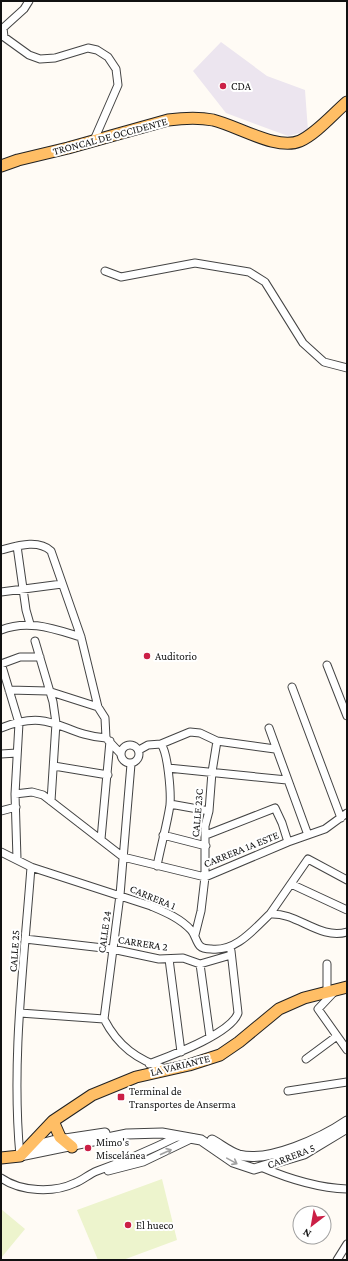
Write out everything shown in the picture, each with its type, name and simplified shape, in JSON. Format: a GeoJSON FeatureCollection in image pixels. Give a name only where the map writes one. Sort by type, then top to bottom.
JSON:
{"type":"FeatureCollection","features":[{"type":"Feature","properties":{"kind":"main road","name":"TRONCAL DE OCCIDENTE"},"geometry":{"type":"LineString","coordinates":[[1,166],[18,160],[168,120],[197,118],[229,125],[278,143],[292,144],[308,136],[347,102]]}},
{"type":"Feature","properties":{"kind":"main road","name":"LA VARIANTE"},"geometry":{"type":"LineString","coordinates":[[20,1156],[53,1121],[78,1103],[106,1088],[136,1077],[189,1065],[220,1055],[239,1042],[279,1009],[304,998],[337,989]]}},
{"type":"Feature","properties":{"kind":"main road"},"geometry":{"type":"LineString","coordinates":[[53,1121],[67,1143]]}},
{"type":"Feature","properties":{"kind":"main road","name":"CARRERA 5"},"geometry":{"type":"LineString","coordinates":[[1,1158],[20,1156]]}},
{"type":"Feature","properties":{"kind":"street"},"geometry":{"type":"LineString","coordinates":[[29,1],[24,10],[3,28],[4,36],[29,55],[40,59],[55,58],[88,48],[97,50],[108,57],[116,69],[118,85],[94,140]]}},
{"type":"Feature","properties":{"kind":"street"},"geometry":{"type":"LineString","coordinates":[[105,271],[121,277],[195,263],[249,272],[265,282],[303,343],[324,362],[347,368]]}},
{"type":"Feature","properties":{"kind":"street"},"geometry":{"type":"LineString","coordinates":[[1,550],[17,546],[39,544],[46,546],[51,551],[81,637],[98,707],[105,718],[108,740],[108,775],[101,840]]}},
{"type":"Feature","properties":{"kind":"street"},"geometry":{"type":"LineString","coordinates":[[17,546],[30,624]]}},
{"type":"Feature","properties":{"kind":"street"},"geometry":{"type":"LineString","coordinates":[[1,592],[62,584]]}},
{"type":"Feature","properties":{"kind":"street"},"geometry":{"type":"LineString","coordinates":[[1,630],[11,626],[30,624],[50,627],[81,637]]}},
{"type":"Feature","properties":{"kind":"street"},"geometry":{"type":"LineString","coordinates":[[35,641],[48,691],[53,702],[56,723],[51,801]]}},
{"type":"Feature","properties":{"kind":"street"},"geometry":{"type":"LineString","coordinates":[[17,859],[16,794],[19,723],[1,663],[20,657],[40,657]]}},
{"type":"Feature","properties":{"kind":"street"},"geometry":{"type":"LineString","coordinates":[[327,665],[347,716]]}},
{"type":"Feature","properties":{"kind":"street"},"geometry":{"type":"LineString","coordinates":[[292,687],[341,818]]}},
{"type":"Feature","properties":{"kind":"street"},"geometry":{"type":"LineString","coordinates":[[9,690],[48,691],[98,707]]}},
{"type":"Feature","properties":{"kind":"street"},"geometry":{"type":"LineString","coordinates":[[1,728],[29,720],[56,723],[97,738],[108,740],[120,753],[122,759],[126,763],[131,764],[136,761],[139,750],[148,745],[161,744],[190,732],[200,733],[217,741],[275,749]]}},
{"type":"Feature","properties":{"kind":"street"},"geometry":{"type":"LineString","coordinates":[[269,728],[286,780],[308,835]]}},
{"type":"Feature","properties":{"kind":"street","name":"CALLE 23C"},"geometry":{"type":"LineString","coordinates":[[195,935],[201,911],[205,877],[206,826],[210,810],[212,772],[217,741]]}},
{"type":"Feature","properties":{"kind":"street"},"geometry":{"type":"LineString","coordinates":[[157,866],[170,804],[168,768],[164,748],[161,744]]}},
{"type":"Feature","properties":{"kind":"street"},"geometry":{"type":"LineString","coordinates":[[120,753],[122,748],[130,745],[139,750]]}},
{"type":"Feature","properties":{"kind":"street"},"geometry":{"type":"LineString","coordinates":[[1,754],[17,753]]}},
{"type":"Feature","properties":{"kind":"street","name":"CALLE 24"},"geometry":{"type":"LineString","coordinates":[[104,1019],[120,896],[131,764]]}},
{"type":"Feature","properties":{"kind":"street"},"geometry":{"type":"LineString","coordinates":[[54,766],[108,775]]}},
{"type":"Feature","properties":{"kind":"street"},"geometry":{"type":"LineString","coordinates":[[168,768],[286,780]]}},
{"type":"Feature","properties":{"kind":"street","name":"CARRERA 1A ESTE"},"geometry":{"type":"LineString","coordinates":[[16,794],[32,792],[43,795],[123,857],[205,877],[288,842],[325,829],[347,813]]}},
{"type":"Feature","properties":{"kind":"street"},"geometry":{"type":"LineString","coordinates":[[170,804],[210,810]]}},
{"type":"Feature","properties":{"kind":"street"},"geometry":{"type":"LineString","coordinates":[[1,811],[16,807]]}},
{"type":"Feature","properties":{"kind":"street"},"geometry":{"type":"LineString","coordinates":[[206,835],[275,808],[288,842]]}},
{"type":"Feature","properties":{"kind":"street"},"geometry":{"type":"LineString","coordinates":[[163,835],[206,846]]}},
{"type":"Feature","properties":{"kind":"street","name":"CARRERA 1"},"geometry":{"type":"LineString","coordinates":[[1,852],[31,867],[170,914],[182,922],[195,935],[200,946],[205,949],[231,951],[270,914]]}},
{"type":"Feature","properties":{"kind":"street"},"geometry":{"type":"LineString","coordinates":[[270,914],[308,859],[347,880]]}},
{"type":"Feature","properties":{"kind":"street","name":"CALLE 25"},"geometry":{"type":"LineString","coordinates":[[20,1156],[17,1117],[16,1068],[31,867]]}},
{"type":"Feature","properties":{"kind":"street"},"geometry":{"type":"LineString","coordinates":[[291,884],[347,910]]}},
{"type":"Feature","properties":{"kind":"street"},"geometry":{"type":"LineString","coordinates":[[270,914],[280,914],[326,932],[338,934],[347,932]]}},
{"type":"Feature","properties":{"kind":"street","name":"CARRERA 2"},"geometry":{"type":"LineString","coordinates":[[26,939],[112,949],[135,955],[169,959],[184,958],[200,964]]}},
{"type":"Feature","properties":{"kind":"street"},"geometry":{"type":"LineString","coordinates":[[149,1064],[181,1052],[210,1038],[236,1019],[238,1013],[231,951],[200,964],[210,1038]]}},
{"type":"Feature","properties":{"kind":"street"},"geometry":{"type":"LineString","coordinates":[[169,959],[181,1052]]}},
{"type":"Feature","properties":{"kind":"street"},"geometry":{"type":"LineString","coordinates":[[327,964],[337,989],[318,1009],[347,1050]]}},
{"type":"Feature","properties":{"kind":"street"},"geometry":{"type":"LineString","coordinates":[[20,1013],[104,1019],[122,1046],[134,1056],[149,1064],[167,1070]]}},
{"type":"Feature","properties":{"kind":"street"},"geometry":{"type":"LineString","coordinates":[[306,1059],[337,1036]]}},
{"type":"Feature","properties":{"kind":"street"},"geometry":{"type":"LineString","coordinates":[[288,1091],[347,1082]]}},
{"type":"Feature","properties":{"kind":"street","name":"CARRERA 5"},"geometry":{"type":"LineString","coordinates":[[20,1156],[67,1143],[142,1128],[174,1130],[200,1135],[211,1139],[232,1153],[254,1157],[266,1156],[298,1146],[347,1121]]}},
{"type":"Feature","properties":{"kind":"street","name":"CARRERA 5"},"geometry":{"type":"LineString","coordinates":[[28,1147],[133,1134],[162,1133],[194,1138],[210,1145],[233,1162],[254,1169],[304,1154],[347,1128]]}},
{"type":"Feature","properties":{"kind":"street"},"geometry":{"type":"LineString","coordinates":[[1,1178],[16,1185],[28,1188],[52,1189],[76,1183],[88,1175],[139,1156],[180,1136]]}},
{"type":"Feature","properties":{"kind":"street"},"geometry":{"type":"LineString","coordinates":[[88,1175],[116,1170],[143,1162],[194,1138]]}},
{"type":"Feature","properties":{"kind":"street"},"geometry":{"type":"LineString","coordinates":[[261,1167],[285,1178],[310,1185],[347,1189]]}},
{"type":"Feature","properties":{"kind":"street"},"geometry":{"type":"LineString","coordinates":[[337,1260],[347,1244]]}},
{"type":"Feature","properties":{"kind":"shaded area"},"geometry":{"type":"Polygon","coordinates":[[[221,42],[267,76],[305,90],[308,131],[288,136],[226,113],[193,71],[221,42]]]}},
{"type":"Feature","properties":{"kind":"green space","name":"El hueco"},"geometry":{"type":"Polygon","coordinates":[[[162,1179],[177,1240],[123,1260],[98,1260],[77,1210],[162,1179]]]}},
{"type":"Feature","properties":{"kind":"green space"},"geometry":{"type":"Polygon","coordinates":[[[1,1209],[25,1229],[1,1258],[1,1209]]]}},
{"type":"Feature","properties":{"kind":"place","name":"CDA"},"geometry":{"type":"Point","coordinates":[223,86]}},
{"type":"Feature","properties":{"kind":"place","name":"Auditorio"},"geometry":{"type":"Point","coordinates":[147,656]}},
{"type":"Feature","properties":{"kind":"place","name":"Terminal de Transportes de Anserma"},"geometry":{"type":"Point","coordinates":[121,1097]}},
{"type":"Feature","properties":{"kind":"place","name":"Mimo's Miscelánea"},"geometry":{"type":"Point","coordinates":[88,1148]}},
{"type":"Feature","properties":{"kind":"place","name":"El hueco"},"geometry":{"type":"Point","coordinates":[128,1225]}}]}
